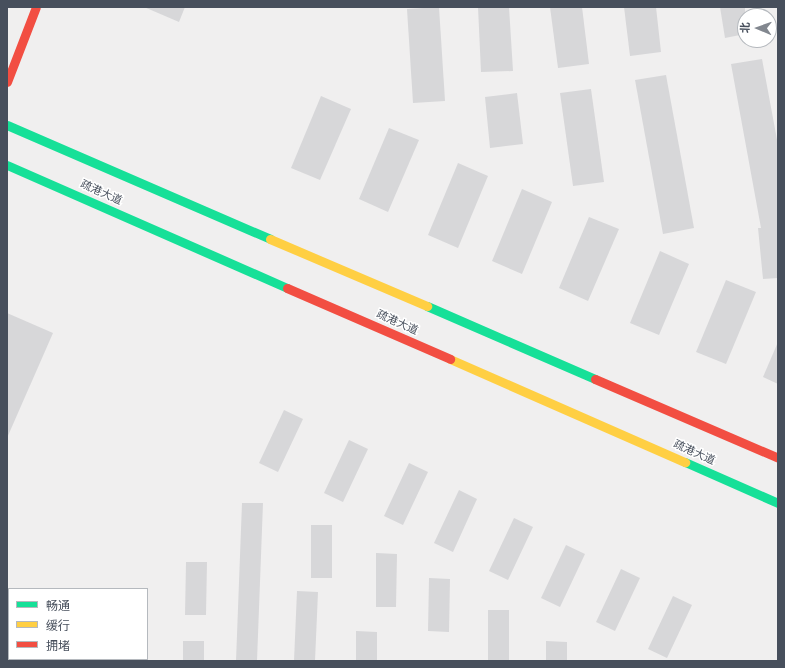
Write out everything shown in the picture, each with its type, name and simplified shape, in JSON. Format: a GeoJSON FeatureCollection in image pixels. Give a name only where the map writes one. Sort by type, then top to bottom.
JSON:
{"type":"FeatureCollection","features":[{"type":"Feature","properties":{"kind":"main road"},"geometry":{"type":"LineString","coordinates":[[7,82],[36,7]]}},
{"type":"Feature","properties":{"kind":"main road"},"geometry":{"type":"LineString","coordinates":[[7,125],[778,458]]}},
{"type":"Feature","properties":{"kind":"main road","name":"疏港大道"},"geometry":{"type":"LineString","coordinates":[[7,164],[778,504]]}},
{"type":"Feature","properties":{"kind":"building"},"geometry":{"type":"Polygon","coordinates":[[[144,7],[185,7],[179,22],[144,7]]]}},
{"type":"Feature","properties":{"kind":"building"},"geometry":{"type":"Polygon","coordinates":[[[439,7],[445,101],[413,103],[407,9],[439,7]]]}},
{"type":"Feature","properties":{"kind":"building"},"geometry":{"type":"Polygon","coordinates":[[[478,7],[509,7],[513,71],[481,72],[478,7]]]}},
{"type":"Feature","properties":{"kind":"building"},"geometry":{"type":"Polygon","coordinates":[[[550,7],[582,7],[589,64],[558,68],[550,7]]]}},
{"type":"Feature","properties":{"kind":"building"},"geometry":{"type":"Polygon","coordinates":[[[624,7],[656,7],[661,52],[630,56],[624,7]]]}},
{"type":"Feature","properties":{"kind":"building"},"geometry":{"type":"Polygon","coordinates":[[[720,7],[745,7],[737,8],[737,36],[725,38],[720,7]]]}},
{"type":"Feature","properties":{"kind":"building"},"geometry":{"type":"Polygon","coordinates":[[[762,59],[778,145],[778,278],[763,279],[758,228],[761,228],[731,64],[762,59]]]}},
{"type":"Feature","properties":{"kind":"building"},"geometry":{"type":"Polygon","coordinates":[[[666,75],[694,228],[663,234],[635,80],[666,75]]]}},
{"type":"Feature","properties":{"kind":"building"},"geometry":{"type":"Polygon","coordinates":[[[591,89],[604,182],[573,186],[560,93],[591,89]]]}},
{"type":"Feature","properties":{"kind":"building"},"geometry":{"type":"Polygon","coordinates":[[[517,93],[523,144],[490,148],[485,97],[517,93]]]}},
{"type":"Feature","properties":{"kind":"building"},"geometry":{"type":"Polygon","coordinates":[[[321,96],[351,109],[320,180],[291,168],[321,96]]]}},
{"type":"Feature","properties":{"kind":"building"},"geometry":{"type":"Polygon","coordinates":[[[389,128],[419,140],[388,212],[359,199],[389,128]]]}},
{"type":"Feature","properties":{"kind":"building"},"geometry":{"type":"Polygon","coordinates":[[[458,163],[488,176],[458,248],[428,235],[458,163]]]}},
{"type":"Feature","properties":{"kind":"building"},"geometry":{"type":"Polygon","coordinates":[[[522,189],[552,202],[522,274],[492,261],[522,189]]]}},
{"type":"Feature","properties":{"kind":"building"},"geometry":{"type":"Polygon","coordinates":[[[589,217],[619,229],[588,301],[559,288],[589,217]]]}},
{"type":"Feature","properties":{"kind":"building"},"geometry":{"type":"Polygon","coordinates":[[[660,251],[689,264],[659,335],[630,323],[660,251]]]}},
{"type":"Feature","properties":{"kind":"building"},"geometry":{"type":"Polygon","coordinates":[[[726,280],[756,292],[726,364],[696,352],[726,280]]]}},
{"type":"Feature","properties":{"kind":"building"},"geometry":{"type":"Polygon","coordinates":[[[7,313],[53,333],[7,438],[7,313]]]}},
{"type":"Feature","properties":{"kind":"building"},"geometry":{"type":"Polygon","coordinates":[[[778,342],[778,384],[763,377],[778,342]]]}},
{"type":"Feature","properties":{"kind":"building"},"geometry":{"type":"Polygon","coordinates":[[[284,410],[303,419],[278,472],[259,463],[284,410]]]}},
{"type":"Feature","properties":{"kind":"building"},"geometry":{"type":"Polygon","coordinates":[[[349,440],[368,449],[343,502],[324,493],[349,440]]]}},
{"type":"Feature","properties":{"kind":"building"},"geometry":{"type":"Polygon","coordinates":[[[409,463],[428,472],[403,525],[384,516],[409,463]]]}},
{"type":"Feature","properties":{"kind":"building"},"geometry":{"type":"Polygon","coordinates":[[[459,490],[477,499],[453,552],[434,543],[459,490]]]}},
{"type":"Feature","properties":{"kind":"building"},"geometry":{"type":"Polygon","coordinates":[[[242,503],[263,503],[257,661],[236,661],[242,503]]]}},
{"type":"Feature","properties":{"kind":"building"},"geometry":{"type":"Polygon","coordinates":[[[514,518],[533,527],[508,580],[489,571],[514,518]]]}},
{"type":"Feature","properties":{"kind":"building"},"geometry":{"type":"Polygon","coordinates":[[[311,525],[332,525],[332,578],[311,578],[311,525]]]}},
{"type":"Feature","properties":{"kind":"building"},"geometry":{"type":"Polygon","coordinates":[[[566,545],[585,554],[560,607],[541,598],[566,545]]]}},
{"type":"Feature","properties":{"kind":"building"},"geometry":{"type":"Polygon","coordinates":[[[376,553],[397,554],[396,607],[376,607],[376,553]]]}},
{"type":"Feature","properties":{"kind":"building"},"geometry":{"type":"Polygon","coordinates":[[[186,562],[207,562],[206,615],[185,615],[186,562]]]}},
{"type":"Feature","properties":{"kind":"building"},"geometry":{"type":"Polygon","coordinates":[[[621,569],[640,578],[615,631],[596,622],[621,569]]]}},
{"type":"Feature","properties":{"kind":"building"},"geometry":{"type":"Polygon","coordinates":[[[429,578],[450,579],[449,632],[428,631],[429,578]]]}},
{"type":"Feature","properties":{"kind":"building"},"geometry":{"type":"Polygon","coordinates":[[[297,591],[318,592],[315,661],[294,661],[297,591]]]}},
{"type":"Feature","properties":{"kind":"building"},"geometry":{"type":"Polygon","coordinates":[[[673,596],[692,605],[667,658],[648,649],[673,596]]]}},
{"type":"Feature","properties":{"kind":"building"},"geometry":{"type":"Polygon","coordinates":[[[488,610],[509,610],[509,661],[488,661],[488,610]]]}},
{"type":"Feature","properties":{"kind":"building"},"geometry":{"type":"Polygon","coordinates":[[[356,631],[377,632],[377,661],[356,661],[356,631]]]}},
{"type":"Feature","properties":{"kind":"building"},"geometry":{"type":"Polygon","coordinates":[[[183,641],[204,641],[204,661],[183,661],[183,641]]]}},
{"type":"Feature","properties":{"kind":"building"},"geometry":{"type":"Polygon","coordinates":[[[546,641],[567,642],[567,661],[546,661],[546,641]]]}},
{"type":"Feature","properties":{"kind":"traffic: fast"},"geometry":{"type":"LineString","coordinates":[[7,125],[270,239]]}},
{"type":"Feature","properties":{"kind":"traffic: fast"},"geometry":{"type":"LineString","coordinates":[[7,165],[287,288]]}},
{"type":"Feature","properties":{"kind":"traffic: fast"},"geometry":{"type":"LineString","coordinates":[[427,306],[595,379]]}},
{"type":"Feature","properties":{"kind":"traffic: fast"},"geometry":{"type":"LineString","coordinates":[[685,462],[778,503]]}},
{"type":"Feature","properties":{"kind":"traffic: slow"},"geometry":{"type":"LineString","coordinates":[[270,239],[427,306]]}},
{"type":"Feature","properties":{"kind":"traffic: slow"},"geometry":{"type":"LineString","coordinates":[[450,359],[685,462]]}},
{"type":"Feature","properties":{"kind":"traffic: jam"},"geometry":{"type":"LineString","coordinates":[[7,82],[36,7]]}},
{"type":"Feature","properties":{"kind":"traffic: jam"},"geometry":{"type":"LineString","coordinates":[[287,288],[450,359]]}},
{"type":"Feature","properties":{"kind":"traffic: jam"},"geometry":{"type":"LineString","coordinates":[[595,379],[778,458]]}}]}
